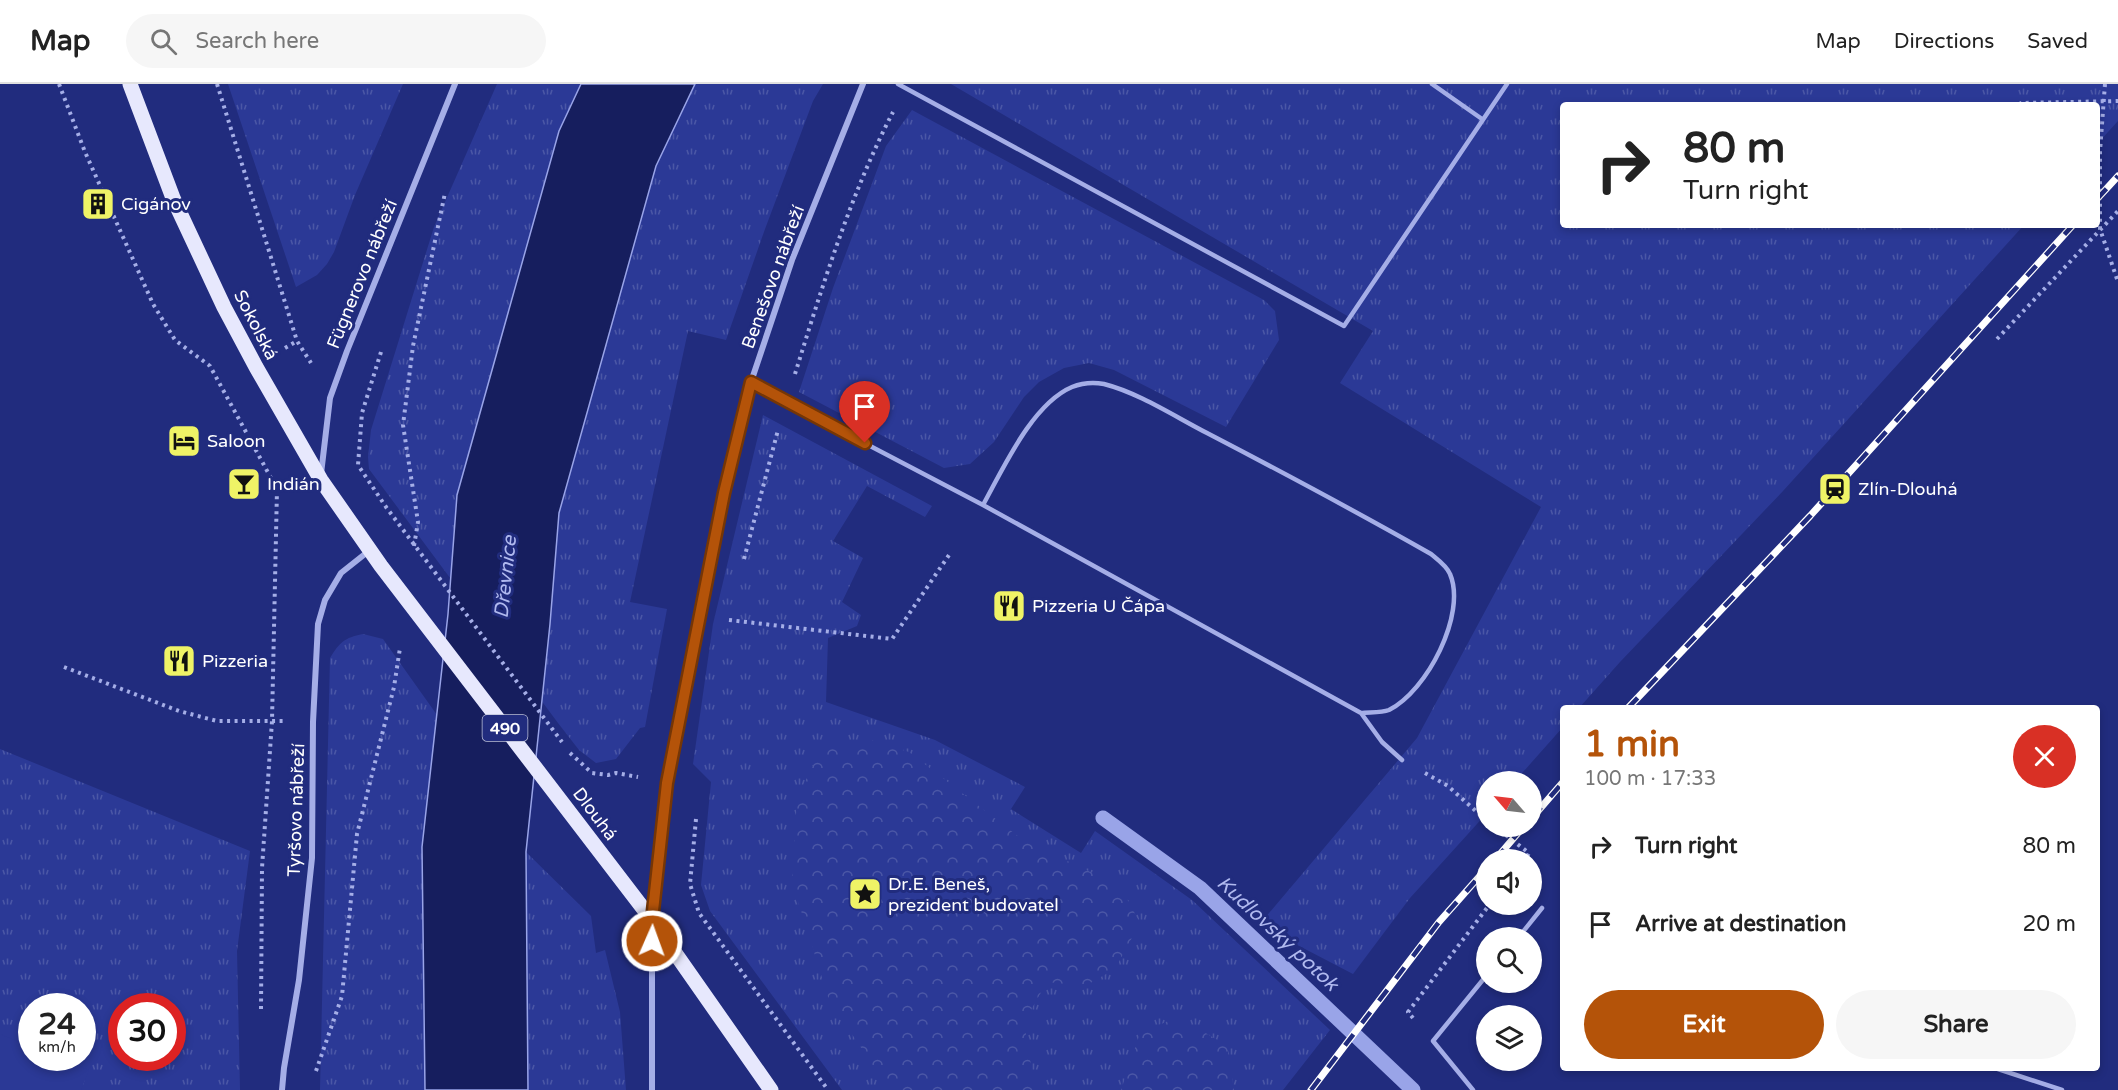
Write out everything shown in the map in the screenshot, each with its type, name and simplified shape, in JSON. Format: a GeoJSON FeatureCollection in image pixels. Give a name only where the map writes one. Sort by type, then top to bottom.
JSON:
{"type":"FeatureCollection","features":[{"type":"Feature","properties":{"kind":"main road","name":"Sokolská"},"geometry":{"type":"LineString","coordinates":[[130,84],[173,198],[256,367],[321,480],[381,566]]}},
{"type":"Feature","properties":{"kind":"main road","name":"Dlouhá"},"geometry":{"type":"LineString","coordinates":[[381,566],[652,920],[771,1090]]}},
{"type":"Feature","properties":{"kind":"street","name":"Fügnerovo nábřeží"},"geometry":{"type":"LineString","coordinates":[[321,480],[330,398],[455,84]]}},
{"type":"Feature","properties":{"kind":"street","name":"Benešovo nábřeží"},"geometry":{"type":"LineString","coordinates":[[652,1090],[652,920],[667,783],[724,493],[751,382],[792,260],[863,84]]}},
{"type":"Feature","properties":{"kind":"street","name":"Tyršovo nábřeží"},"geometry":{"type":"LineString","coordinates":[[282,1090],[299,980],[312,858],[313,722],[318,624],[325,600],[341,573],[370,549]]}},
{"type":"Feature","properties":{"kind":"lane"},"geometry":{"type":"LineString","coordinates":[[898,84],[1344,326],[1507,84]]}},
{"type":"Feature","properties":{"kind":"lane"},"geometry":{"type":"LineString","coordinates":[[1432,84],[1482,119]]}},
{"type":"Feature","properties":{"kind":"lane"},"geometry":{"type":"LineString","coordinates":[[751,382],[983,505],[1361,713],[1382,742],[1402,760]]}},
{"type":"Feature","properties":{"kind":"lane"},"geometry":{"type":"LineString","coordinates":[[983,505],[1010,454],[1029,426],[1056,397],[1072,387],[1088,383],[1103,384],[1137,397],[1293,477],[1431,554],[1450,571],[1456,593],[1450,626],[1437,655],[1420,682],[1388,710],[1361,713]]}},
{"type":"Feature","properties":{"kind":"lane"},"geometry":{"type":"LineString","coordinates":[[1527,927],[1536,915]]}},
{"type":"Feature","properties":{"kind":"lane"},"geometry":{"type":"LineString","coordinates":[[1473,1090],[1433,1041],[1476,988]]}},
{"type":"Feature","properties":{"kind":"lane"},"geometry":{"type":"LineString","coordinates":[[2004,1071],[2062,1090]]}},
{"type":"Feature","properties":{"kind":"path"},"geometry":{"type":"LineString","coordinates":[[60,84],[85,152],[153,304],[175,340],[210,366],[277,489],[272,721],[262,868],[261,1020]]}},
{"type":"Feature","properties":{"kind":"path"},"geometry":{"type":"LineString","coordinates":[[217,84],[297,341],[313,367]]}},
{"type":"Feature","properties":{"kind":"path"},"geometry":{"type":"LineString","coordinates":[[2105,84],[2100,229],[2118,282]]}},
{"type":"Feature","properties":{"kind":"path"},"geometry":{"type":"LineString","coordinates":[[2062,102],[2118,101]]}},
{"type":"Feature","properties":{"kind":"path"},"geometry":{"type":"LineString","coordinates":[[1997,339],[2118,211]]}},
{"type":"Feature","properties":{"kind":"path"},"geometry":{"type":"LineString","coordinates":[[384,345],[362,413],[358,465],[386,507],[572,755],[592,773],[608,775],[616,773],[667,783]]}},
{"type":"Feature","properties":{"kind":"path"},"geometry":{"type":"LineString","coordinates":[[699,616],[892,639],[949,555]]}},
{"type":"Feature","properties":{"kind":"path"},"geometry":{"type":"LineString","coordinates":[[64,667],[179,711],[217,722],[313,722]]}},
{"type":"Feature","properties":{"kind":"path"},"geometry":{"type":"LineString","coordinates":[[1448,786],[1476,811]]}},
{"type":"Feature","properties":{"kind":"path"},"geometry":{"type":"LineString","coordinates":[[696,813],[690,884],[699,913],[828,1090]]}},
{"type":"Feature","properties":{"kind":"path"},"geometry":{"type":"LineString","coordinates":[[1508,837],[1524,849]]}},
{"type":"Feature","properties":{"kind":"path"},"geometry":{"type":"LineString","coordinates":[[1433,1041],[1408,1012],[1482,915]]}},
{"type":"Feature","properties":{"kind":"green space"},"geometry":{"type":"Polygon","coordinates":[[[228,84],[403,84],[355,195],[334,252],[317,275],[296,287],[228,84]]]}},
{"type":"Feature","properties":{"kind":"green space"},"geometry":{"type":"Polygon","coordinates":[[[497,84],[823,84],[813,101],[726,340],[688,331],[630,602],[667,609],[645,727],[640,728],[616,759],[596,763],[579,750],[558,723],[369,469],[371,430],[434,227],[497,84]]]}},
{"type":"Feature","properties":{"kind":"green space"},"geometry":{"type":"Polygon","coordinates":[[[951,84],[2118,84],[2118,121],[2100,141],[2100,102],[1560,102],[1560,228],[2021,228],[1783,491],[1582,705],[1560,705],[1560,730],[1524,771],[1476,771],[1476,825],[1410,898],[1353,974],[1259,925],[1417,738],[1541,507],[1340,383],[1373,331],[951,84]]]}},
{"type":"Feature","properties":{"kind":"green space"},"geometry":{"type":"Polygon","coordinates":[[[912,110],[1264,300],[1275,311],[1279,340],[1226,427],[1114,370],[1089,363],[1064,368],[1039,382],[1024,397],[994,442],[970,464],[944,468],[799,392],[833,288],[886,146],[912,110]]]}},
{"type":"Feature","properties":{"kind":"green space"},"geometry":{"type":"Polygon","coordinates":[[[763,415],[932,506],[925,517],[867,486],[833,541],[863,558],[842,602],[861,615],[857,626],[828,638],[826,702],[935,740],[1025,787],[1011,809],[1081,853],[1095,831],[1192,900],[1330,1030],[1283,1090],[842,1090],[710,911],[701,885],[711,782],[693,764],[713,624],[763,415]]]}},
{"type":"Feature","properties":{"kind":"green space"},"geometry":{"type":"Polygon","coordinates":[[[363,634],[383,639],[437,715],[422,847],[425,1090],[320,1090],[330,658],[343,642],[363,634]]]}},
{"type":"Feature","properties":{"kind":"green space"},"geometry":{"type":"Polygon","coordinates":[[[867,739],[909,752],[1023,840],[1120,886],[1140,923],[1115,969],[1085,986],[1047,982],[1024,1022],[1035,1090],[884,1090],[874,1067],[829,1000],[792,882],[797,798],[822,747],[867,739]]]}},
{"type":"Feature","properties":{"kind":"green space"},"geometry":{"type":"Polygon","coordinates":[[[0,749],[250,851],[237,951],[240,1090],[0,1090],[0,749]]]}},
{"type":"Feature","properties":{"kind":"green space"},"geometry":{"type":"Polygon","coordinates":[[[526,852],[591,916],[596,953],[605,950],[620,1012],[626,1090],[528,1090],[526,852]]]}},
{"type":"Feature","properties":{"kind":"green space"},"geometry":{"type":"Polygon","coordinates":[[[1173,1019],[1204,1032],[1227,1046],[1234,1090],[1121,1090],[1140,1033],[1173,1019]]]}},
{"type":"Feature","properties":{"kind":"green space"},"geometry":{"type":"Polygon","coordinates":[[[0,1034],[18,1042],[18,1071],[89,1071],[81,1090],[0,1090],[0,1034]]]}},
{"type":"Feature","properties":{"kind":"water","name":"Dřevnice"},"geometry":{"type":"Polygon","coordinates":[[[581,84],[695,84],[656,166],[559,513],[526,852],[528,1090],[425,1090],[422,847],[448,614],[457,495],[559,131],[581,84]]]}},
{"type":"Feature","properties":{"kind":"waterway","name":"Kudlovský potok"},"geometry":{"type":"LineString","coordinates":[[1103,818],[1200,888],[1413,1090]]}},
{"type":"Feature","properties":{"kind":"railway"},"geometry":{"type":"LineString","coordinates":[[2100,196],[2118,176]]}},
{"type":"Feature","properties":{"kind":"railway"},"geometry":{"type":"LineString","coordinates":[[1631,705],[1810,516],[2070,228]]}},
{"type":"Feature","properties":{"kind":"railway"},"geometry":{"type":"LineString","coordinates":[[1542,806],[1560,785]]}},
{"type":"Feature","properties":{"kind":"railway"},"geometry":{"type":"LineString","coordinates":[[1504,849],[1515,837]]}},
{"type":"Feature","properties":{"kind":"railway"},"geometry":{"type":"LineString","coordinates":[[1311,1090],[1439,922],[1476,880]]}},
{"type":"Feature","properties":{"kind":"place","name":"Cigánov"},"geometry":{"type":"Point","coordinates":[98,204]}},
{"type":"Feature","properties":{"kind":"place","name":"Saloon"},"geometry":{"type":"Point","coordinates":[184,441]}},
{"type":"Feature","properties":{"kind":"place","name":"Indián"},"geometry":{"type":"Point","coordinates":[244,484]}},
{"type":"Feature","properties":{"kind":"place","name":"Zlín-Dlouhá"},"geometry":{"type":"Point","coordinates":[1835,489]}},
{"type":"Feature","properties":{"kind":"place","name":"Pizzeria U Čápa"},"geometry":{"type":"Point","coordinates":[1009,606]}},
{"type":"Feature","properties":{"kind":"place","name":"Pizzeria"},"geometry":{"type":"Point","coordinates":[179,661]}},
{"type":"Feature","properties":{"kind":"place","name":"Dr.E. Beneš, prezident budovatel"},"geometry":{"type":"Point","coordinates":[865,894]}},
{"type":"Feature","properties":{"kind":"route"},"geometry":{"type":"LineString","coordinates":[[652,941],[652,920],[667,783],[724,493],[751,382],[865,443]]}}]}
